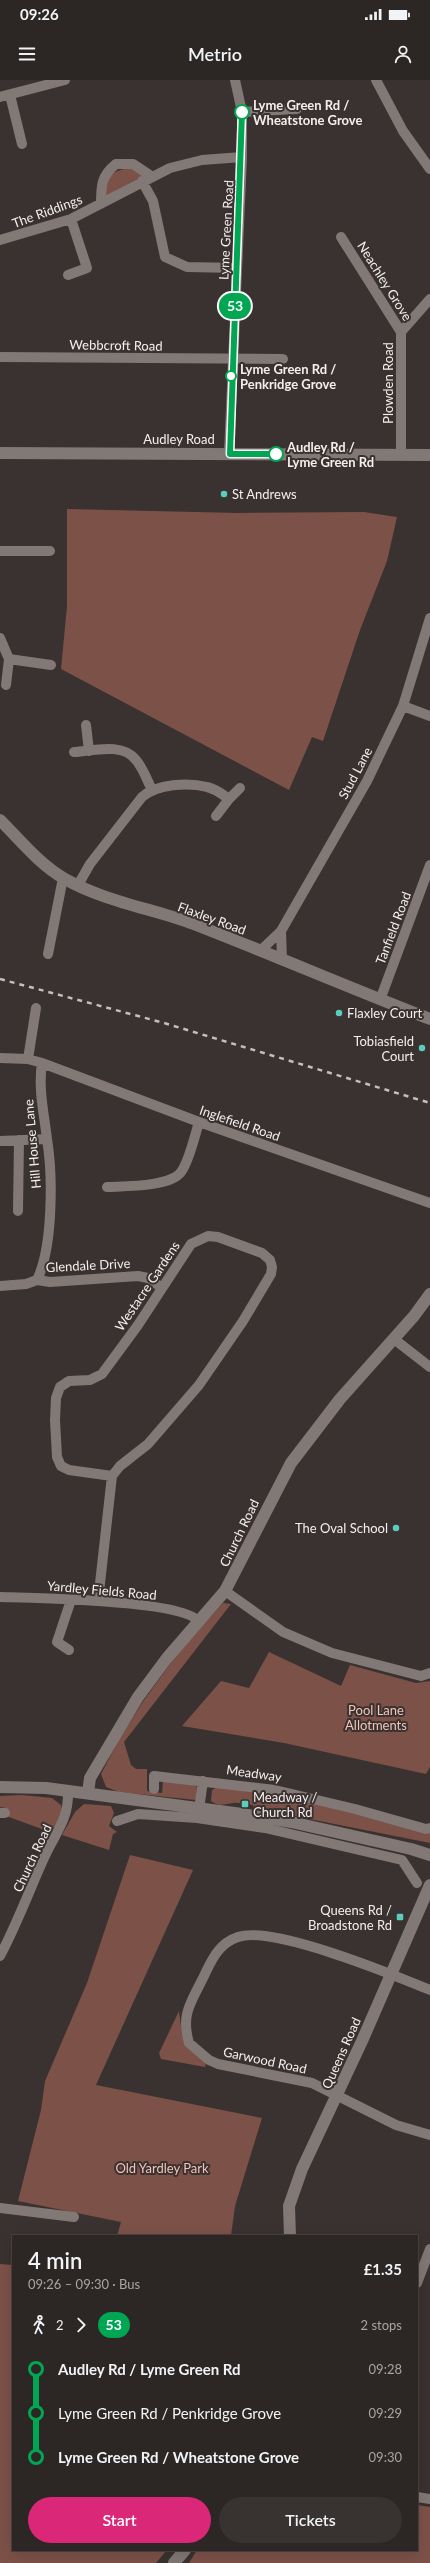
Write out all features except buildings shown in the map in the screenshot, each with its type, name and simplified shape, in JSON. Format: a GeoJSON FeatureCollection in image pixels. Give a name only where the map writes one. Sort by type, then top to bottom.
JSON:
{"type":"FeatureCollection","features":[{"type":"Feature","properties":{"kind":"street"},"geometry":{"type":"LineString","coordinates":[[0,97],[65,80]]}},
{"type":"Feature","properties":{"kind":"street","name":"Lyme Green Road"},"geometry":{"type":"LineString","coordinates":[[230,454],[232,360],[242,157],[242,112],[235,80]]}},
{"type":"Feature","properties":{"kind":"street"},"geometry":{"type":"LineString","coordinates":[[376,80],[404,131],[430,169]]}},
{"type":"Feature","properties":{"kind":"street"},"geometry":{"type":"LineString","coordinates":[[10,95],[22,144]]}},
{"type":"Feature","properties":{"kind":"street"},"geometry":{"type":"LineString","coordinates":[[242,112],[297,109]]}},
{"type":"Feature","properties":{"kind":"street","name":"The Riddings"},"geometry":{"type":"LineString","coordinates":[[0,240],[71,219],[147,178],[170,168],[202,160],[242,157]]}},
{"type":"Feature","properties":{"kind":"street","name":"The Riddings"},"geometry":{"type":"LineString","coordinates":[[101,204],[101,184],[104,175],[116,164],[133,164],[147,178]]}},
{"type":"Feature","properties":{"kind":"street"},"geometry":{"type":"LineString","coordinates":[[147,178],[165,258],[187,268],[237,268]]}},
{"type":"Feature","properties":{"kind":"street"},"geometry":{"type":"LineString","coordinates":[[68,275],[87,268],[71,219]]}},
{"type":"Feature","properties":{"kind":"street","name":"Neachley Grove"},"geometry":{"type":"LineString","coordinates":[[344,240],[401,332]]}},
{"type":"Feature","properties":{"kind":"street","name":"Plowden Road"},"geometry":{"type":"LineString","coordinates":[[401,455],[401,332],[430,298]]}},
{"type":"Feature","properties":{"kind":"street","name":"Webbcroft Road"},"geometry":{"type":"LineString","coordinates":[[0,357],[232,360],[283,359]]}},
{"type":"Feature","properties":{"kind":"street","name":"Audley Road"},"geometry":{"type":"LineString","coordinates":[[0,453],[430,455]]}},
{"type":"Feature","properties":{"kind":"street"},"geometry":{"type":"LineString","coordinates":[[0,551],[50,551]]}},
{"type":"Feature","properties":{"kind":"street","name":"Stud Lane"},"geometry":{"type":"LineString","coordinates":[[260,951],[281,931],[367,781],[403,706],[430,618]]}},
{"type":"Feature","properties":{"kind":"street"},"geometry":{"type":"LineString","coordinates":[[0,638],[9,659],[6,685]]}},
{"type":"Feature","properties":{"kind":"street"},"geometry":{"type":"LineString","coordinates":[[9,659],[51,665]]}},
{"type":"Feature","properties":{"kind":"street"},"geometry":{"type":"LineString","coordinates":[[403,706],[430,716]]}},
{"type":"Feature","properties":{"kind":"street"},"geometry":{"type":"LineString","coordinates":[[86,726],[89,751]]}},
{"type":"Feature","properties":{"kind":"street"},"geometry":{"type":"LineString","coordinates":[[74,752],[114,749],[131,754],[136,760],[152,790]]}},
{"type":"Feature","properties":{"kind":"street"},"geometry":{"type":"LineString","coordinates":[[78,886],[90,864],[142,797],[152,790],[186,786],[207,787],[229,799]]}},
{"type":"Feature","properties":{"kind":"street"},"geometry":{"type":"LineString","coordinates":[[216,816],[240,788]]}},
{"type":"Feature","properties":{"kind":"street","name":"Flaxley Road"},"geometry":{"type":"LineString","coordinates":[[0,820],[40,860],[63,878],[78,886],[112,899],[189,922],[430,1019]]}},
{"type":"Feature","properties":{"kind":"street","name":"Tanfield Road"},"geometry":{"type":"LineString","coordinates":[[380,1000],[430,865]]}},
{"type":"Feature","properties":{"kind":"street"},"geometry":{"type":"LineString","coordinates":[[48,954],[63,878]]}},
{"type":"Feature","properties":{"kind":"street"},"geometry":{"type":"LineString","coordinates":[[281,931],[282,960]]}},
{"type":"Feature","properties":{"kind":"street"},"geometry":{"type":"LineString","coordinates":[[28,1060],[36,1008]]}},
{"type":"Feature","properties":{"kind":"street","name":"Inglefield Road"},"geometry":{"type":"LineString","coordinates":[[0,1058],[28,1060],[42,1064],[199,1122],[430,1203]]}},
{"type":"Feature","properties":{"kind":"street","name":"Hill House Lane"},"geometry":{"type":"LineString","coordinates":[[36,1280],[43,1267],[48,1231],[50,1185],[47,1140],[39,1079],[42,1064]]}},
{"type":"Feature","properties":{"kind":"street"},"geometry":{"type":"LineString","coordinates":[[107,1187],[167,1182],[176,1178],[182,1171],[199,1122]]}},
{"type":"Feature","properties":{"kind":"street"},"geometry":{"type":"LineString","coordinates":[[18,1210],[19,1140]]}},
{"type":"Feature","properties":{"kind":"street"},"geometry":{"type":"LineString","coordinates":[[0,1141],[47,1140]]}},
{"type":"Feature","properties":{"kind":"street","name":"Westacre Gardens"},"geometry":{"type":"LineString","coordinates":[[208,1236],[262,1253],[272,1267],[271,1274],[243,1321],[199,1385],[148,1444],[120,1466],[112,1476],[68,1470],[61,1466],[56,1445],[56,1398],[60,1387],[69,1381],[90,1380],[102,1374],[191,1244],[208,1236]]}},
{"type":"Feature","properties":{"kind":"street","name":"Glendale Drive"},"geometry":{"type":"LineString","coordinates":[[36,1280],[50,1282],[138,1276],[148,1278],[162,1288]]}},
{"type":"Feature","properties":{"kind":"street"},"geometry":{"type":"LineString","coordinates":[[0,1286],[26,1284],[36,1280]]}},
{"type":"Feature","properties":{"kind":"street","name":"Church Road"},"geometry":{"type":"LineString","coordinates":[[88,1793],[90,1778],[138,1697],[167,1658],[225,1591],[292,1462],[340,1399],[394,1339],[430,1294]]}},
{"type":"Feature","properties":{"kind":"street"},"geometry":{"type":"LineString","coordinates":[[394,1339],[430,1367]]}},
{"type":"Feature","properties":{"kind":"street"},"geometry":{"type":"LineString","coordinates":[[98,1601],[112,1476]]}},
{"type":"Feature","properties":{"kind":"street"},"geometry":{"type":"LineString","coordinates":[[225,1591],[283,1632],[332,1653],[421,1676],[430,1673]]}},
{"type":"Feature","properties":{"kind":"street","name":"Yardley Fields Road"},"geometry":{"type":"LineString","coordinates":[[0,1597],[98,1601],[180,1610],[195,1617],[198,1621]]}},
{"type":"Feature","properties":{"kind":"street"},"geometry":{"type":"LineString","coordinates":[[68,1650],[57,1642],[71,1600]]}},
{"type":"Feature","properties":{"kind":"street","name":"Meadway"},"geometry":{"type":"LineString","coordinates":[[154,1789],[154,1776],[203,1780],[275,1790],[356,1808],[426,1829],[430,1828]]}},
{"type":"Feature","properties":{"kind":"street"},"geometry":{"type":"LineString","coordinates":[[198,1813],[203,1780]]}},
{"type":"Feature","properties":{"kind":"street"},"geometry":{"type":"LineString","coordinates":[[0,1787],[88,1793],[198,1813],[291,1822],[357,1842],[402,1860],[417,1882]]}},
{"type":"Feature","properties":{"kind":"street","name":"Church Road"},"geometry":{"type":"LineString","coordinates":[[0,1956],[18,1922],[44,1857],[64,1821],[69,1806],[68,1791]]}},
{"type":"Feature","properties":{"kind":"street"},"geometry":{"type":"LineString","coordinates":[[117,1821],[138,1814],[198,1813]]}},
{"type":"Feature","properties":{"kind":"street"},"geometry":{"type":"LineString","coordinates":[[357,1842],[412,1849],[430,1855]]}},
{"type":"Feature","properties":{"kind":"street","name":"Queens Road"},"geometry":{"type":"LineString","coordinates":[[290,2235],[289,2216],[293,2194],[430,1885]]}},
{"type":"Feature","properties":{"kind":"street","name":"Garwood Road"},"geometry":{"type":"LineString","coordinates":[[430,1990],[344,1957],[276,1938],[244,1936],[227,1942],[217,1950],[185,2014],[188,2043],[209,2060],[312,2083],[396,2125],[430,2135]]}},
{"type":"Feature","properties":{"kind":"street"},"geometry":{"type":"LineString","coordinates":[[0,2208],[74,2217]]}},
{"type":"Feature","properties":{"kind":"street"},"geometry":{"type":"LineString","coordinates":[[418,2280],[430,2250]]}},
{"type":"Feature","properties":{"kind":"street"},"geometry":{"type":"LineString","coordinates":[[418,2497],[430,2499]]}},
{"type":"Feature","properties":{"kind":"street"},"geometry":{"type":"LineString","coordinates":[[174,2563],[184,2551]]}},
{"type":"Feature","properties":{"kind":"green space"},"geometry":{"type":"Polygon","coordinates":[[[133,169],[143,176],[104,197],[108,178],[119,170],[133,169]]]}},
{"type":"Feature","properties":{"kind":"green space"},"geometry":{"type":"Polygon","coordinates":[[[67,509],[238,513],[364,512],[397,517],[387,561],[360,630],[323,741],[312,737],[289,790],[61,669],[67,606],[67,509]]]}},
{"type":"Feature","properties":{"kind":"green space"},"geometry":{"type":"Polygon","coordinates":[[[223,1603],[231,1604],[124,1742],[131,1765],[136,1769],[147,1769],[147,1791],[162,1793],[163,1781],[193,1784],[197,1787],[196,1800],[119,1792],[106,1787],[101,1774],[119,1740],[144,1700],[179,1652],[223,1603]]]}},
{"type":"Feature","properties":{"kind":"green space","name":"Pool Lane Allotments"},"geometry":{"type":"Polygon","coordinates":[[[269,1652],[341,1686],[350,1665],[416,1683],[430,1681],[430,1767],[426,1774],[284,1743],[182,1726],[221,1681],[249,1688],[269,1652]]]}},
{"type":"Feature","properties":{"kind":"green space"},"geometry":{"type":"Polygon","coordinates":[[[217,1787],[273,1794],[430,1831],[430,1843],[254,1808],[253,1805],[235,1803],[222,1805],[216,1804],[211,1801],[212,1790],[217,1787]]]}},
{"type":"Feature","properties":{"kind":"green space"},"geometry":{"type":"Polygon","coordinates":[[[22,1795],[52,1798],[61,1805],[62,1812],[53,1833],[6,1816],[6,1808],[0,1807],[0,1796],[22,1795]]]}},
{"type":"Feature","properties":{"kind":"green space"},"geometry":{"type":"Polygon","coordinates":[[[84,1804],[111,1806],[114,1813],[109,1826],[117,1832],[113,1834],[109,1850],[62,1835],[75,1812],[84,1804]]]}},
{"type":"Feature","properties":{"kind":"green space","name":"Old Yardley Park"},"geometry":{"type":"Polygon","coordinates":[[[130,1855],[193,1870],[96,2085],[262,2118],[235,2206],[231,2235],[117,2235],[121,2222],[18,2201],[41,2110],[45,2081],[87,1983],[130,1855]]]}},
{"type":"Feature","properties":{"kind":"green space"},"geometry":{"type":"Polygon","coordinates":[[[179,2011],[182,2034],[206,2062],[205,2067],[161,2059],[159,2053],[179,2011]]]}},
{"type":"Feature","properties":{"kind":"green space"},"geometry":{"type":"Polygon","coordinates":[[[0,2264],[12,2265],[12,2551],[166,2551],[156,2563],[0,2563],[0,2264]]]}},
{"type":"Feature","properties":{"kind":"green space"},"geometry":{"type":"Polygon","coordinates":[[[418,2505],[430,2507],[430,2563],[189,2563],[196,2551],[418,2551],[418,2505]]]}},
{"type":"Feature","properties":{"kind":"railway"},"geometry":{"type":"LineString","coordinates":[[0,979],[164,1023],[430,1103]]}},
{"type":"Feature","properties":{"kind":"bus line","name":"53"},"geometry":{"type":"LineString","coordinates":[[242,112],[242,157],[232,360],[230,454],[276,454]]}},
{"type":"Feature","properties":{"kind":"place","name":"Lyme Green Rd / Wheatstone Grove"},"geometry":{"type":"Point","coordinates":[242,112]}},
{"type":"Feature","properties":{"kind":"place","name":"Lyme Green Rd / Penkridge Grove"},"geometry":{"type":"Point","coordinates":[231,376]}},
{"type":"Feature","properties":{"kind":"place","name":"Audley Rd / Lyme Green Rd"},"geometry":{"type":"Point","coordinates":[276,454]}},
{"type":"Feature","properties":{"kind":"place","name":"St Andrews"},"geometry":{"type":"Point","coordinates":[224,494]}},
{"type":"Feature","properties":{"kind":"place","name":"Flaxley Court"},"geometry":{"type":"Point","coordinates":[339,1013]}},
{"type":"Feature","properties":{"kind":"place","name":"Tobiasfield Court"},"geometry":{"type":"Point","coordinates":[422,1048]}},
{"type":"Feature","properties":{"kind":"place","name":"The Oval School"},"geometry":{"type":"Point","coordinates":[396,1528]}},
{"type":"Feature","properties":{"kind":"place","name":"Meadway / Church Rd"},"geometry":{"type":"Point","coordinates":[245,1804]}},
{"type":"Feature","properties":{"kind":"place","name":"Queens Rd / Broadstone Rd"},"geometry":{"type":"Point","coordinates":[400,1917]}}]}
